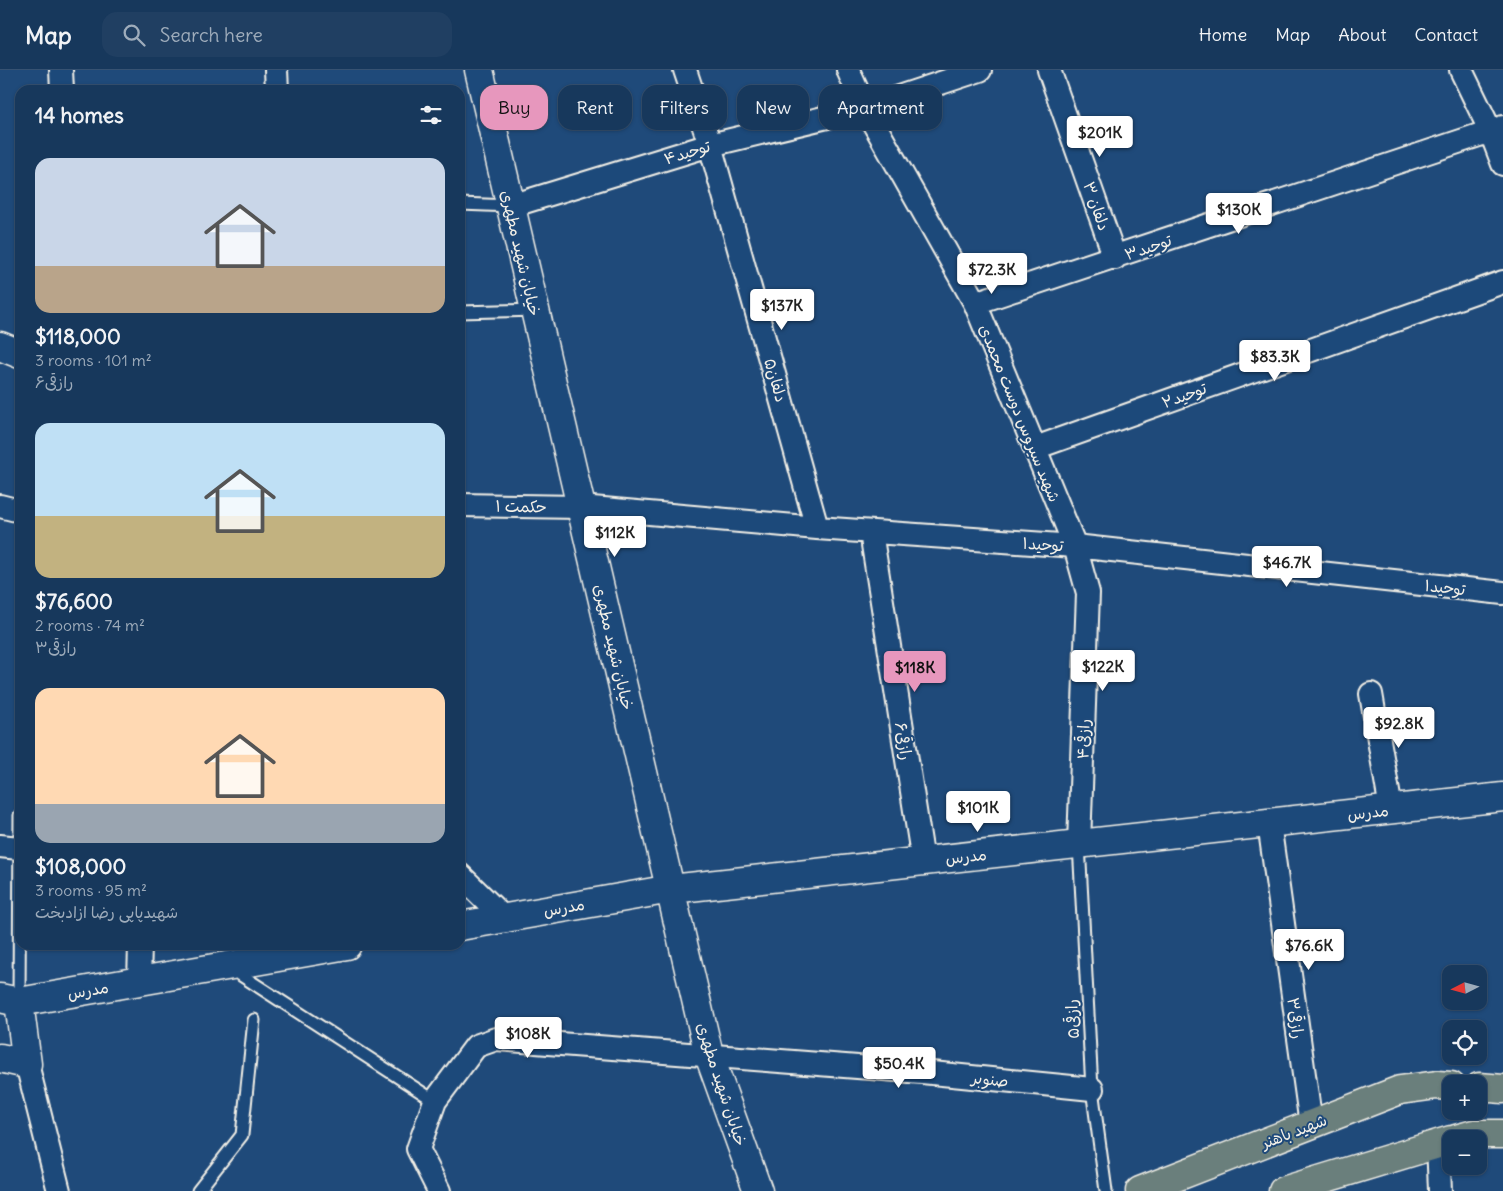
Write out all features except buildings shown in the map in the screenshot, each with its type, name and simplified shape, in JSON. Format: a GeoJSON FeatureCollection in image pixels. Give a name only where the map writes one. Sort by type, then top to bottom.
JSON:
{"type":"FeatureCollection","features":[{"type":"Feature","properties":{"kind":"main road","name":"شهید باهنر"},"geometry":{"type":"LineString","coordinates":[[1140,1191],[1400,1090],[1442,1085]]}},
{"type":"Feature","properties":{"kind":"main road"},"geometry":{"type":"LineString","coordinates":[[1487,1088],[1503,1089]]}},
{"type":"Feature","properties":{"kind":"main road"},"geometry":{"type":"LineString","coordinates":[[1487,1134],[1503,1134]]}},
{"type":"Feature","properties":{"kind":"main road"},"geometry":{"type":"LineString","coordinates":[[1283,1191],[1442,1143]]}},
{"type":"Feature","properties":{"kind":"street"},"geometry":{"type":"LineString","coordinates":[[60,70],[62,85]]}},
{"type":"Feature","properties":{"kind":"street"},"geometry":{"type":"LineString","coordinates":[[276,70],[278,85]]}},
{"type":"Feature","properties":{"kind":"street","name":"خیابان شهید مطهری"},"geometry":{"type":"LineString","coordinates":[[479,70],[709,1055],[758,1191]]}},
{"type":"Feature","properties":{"kind":"street","name":"دلفان۵"},"geometry":{"type":"LineString","coordinates":[[685,70],[710,144],[817,528]]}},
{"type":"Feature","properties":{"kind":"street","name":"شهید سیروس دوست محمدی"},"geometry":{"type":"LineString","coordinates":[[848,70],[855,85]]}},
{"type":"Feature","properties":{"kind":"street","name":"توحید۴"},"geometry":{"type":"LineString","coordinates":[[935,85],[980,70]]}},
{"type":"Feature","properties":{"kind":"street","name":"دلفان ۳"},"geometry":{"type":"LineString","coordinates":[[1049,70],[1115,258]]}},
{"type":"Feature","properties":{"kind":"street"},"geometry":{"type":"LineString","coordinates":[[1460,70],[1497,128],[1503,164]]}},
{"type":"Feature","properties":{"kind":"street","name":"توحید۴"},"geometry":{"type":"LineString","coordinates":[[510,206],[710,144],[819,119]]}},
{"type":"Feature","properties":{"kind":"street","name":"توحید۳"},"geometry":{"type":"LineString","coordinates":[[975,303],[1115,258],[1497,128]]}},
{"type":"Feature","properties":{"kind":"street","name":"شهید سیروس دوست محمدی"},"geometry":{"type":"LineString","coordinates":[[877,130],[975,303],[1076,546]]}},
{"type":"Feature","properties":{"kind":"street","name":"توحید۲"},"geometry":{"type":"LineString","coordinates":[[1035,448],[1503,282]]}},
{"type":"Feature","properties":{"kind":"street"},"geometry":{"type":"LineString","coordinates":[[0,346],[15,352]]}},
{"type":"Feature","properties":{"kind":"street","name":"حکمت ۱"},"geometry":{"type":"LineString","coordinates":[[465,505],[581,507]]}},
{"type":"Feature","properties":{"kind":"street"},"geometry":{"type":"LineString","coordinates":[[0,506],[15,510]]}},
{"type":"Feature","properties":{"kind":"street","name":"توحید۱"},"geometry":{"type":"LineString","coordinates":[[581,507],[817,528],[1076,546],[1503,593]]}},
{"type":"Feature","properties":{"kind":"street","name":"رازقی۶"},"geometry":{"type":"LineString","coordinates":[[871,532],[922,861]]}},
{"type":"Feature","properties":{"kind":"street","name":"رازقی۴"},"geometry":{"type":"LineString","coordinates":[[1076,546],[1088,593],[1079,844]]}},
{"type":"Feature","properties":{"kind":"street"},"geometry":{"type":"LineString","coordinates":[[1371,694],[1391,809]]}},
{"type":"Feature","properties":{"kind":"street","name":"مدرس"},"geometry":{"type":"LineString","coordinates":[[465,925],[671,889],[1503,797]]}},
{"type":"Feature","properties":{"kind":"street","name":"رازقی۳"},"geometry":{"type":"LineString","coordinates":[[1270,822],[1311,1125]]}},
{"type":"Feature","properties":{"kind":"street"},"geometry":{"type":"LineString","coordinates":[[465,880],[504,918]]}},
{"type":"Feature","properties":{"kind":"street"},"geometry":{"type":"LineString","coordinates":[[139,981],[140,950]]}},
{"type":"Feature","properties":{"kind":"street","name":"مدرس"},"geometry":{"type":"LineString","coordinates":[[9,1000],[139,981],[319,950]]}},
{"type":"Feature","properties":{"kind":"street"},"geometry":{"type":"LineString","coordinates":[[9,1000],[59,1191]]}},
{"type":"Feature","properties":{"kind":"street","name":"صنوبر"},"geometry":{"type":"LineString","coordinates":[[439,1191],[418,1149],[434,1101],[476,1046],[496,1038],[922,1072],[1092,1090]]}},
{"type":"Feature","properties":{"kind":"street"},"geometry":{"type":"LineString","coordinates":[[0,1058],[26,1064]]}},
{"type":"Feature","properties":{"kind":"street"},"geometry":{"type":"LineString","coordinates":[[1440,1191],[1443,1175]]}},
{"type":"Feature","properties":{"kind":"lane"},"geometry":{"type":"LineString","coordinates":[[465,204],[510,206]]}},
{"type":"Feature","properties":{"kind":"lane"},"geometry":{"type":"LineString","coordinates":[[465,312],[535,310]]}},
{"type":"Feature","properties":{"kind":"lane"},"geometry":{"type":"LineString","coordinates":[[9,1000],[10,847],[15,831]]}},
{"type":"Feature","properties":{"kind":"lane","name":"رازقی۵"},"geometry":{"type":"LineString","coordinates":[[1079,844],[1092,1090],[1106,1191]]}},
{"type":"Feature","properties":{"kind":"lane"},"geometry":{"type":"LineString","coordinates":[[227,966],[434,1101]]}},
{"type":"Feature","properties":{"kind":"lane"},"geometry":{"type":"LineString","coordinates":[[198,1191],[242,1135],[254,1020]]}}]}
